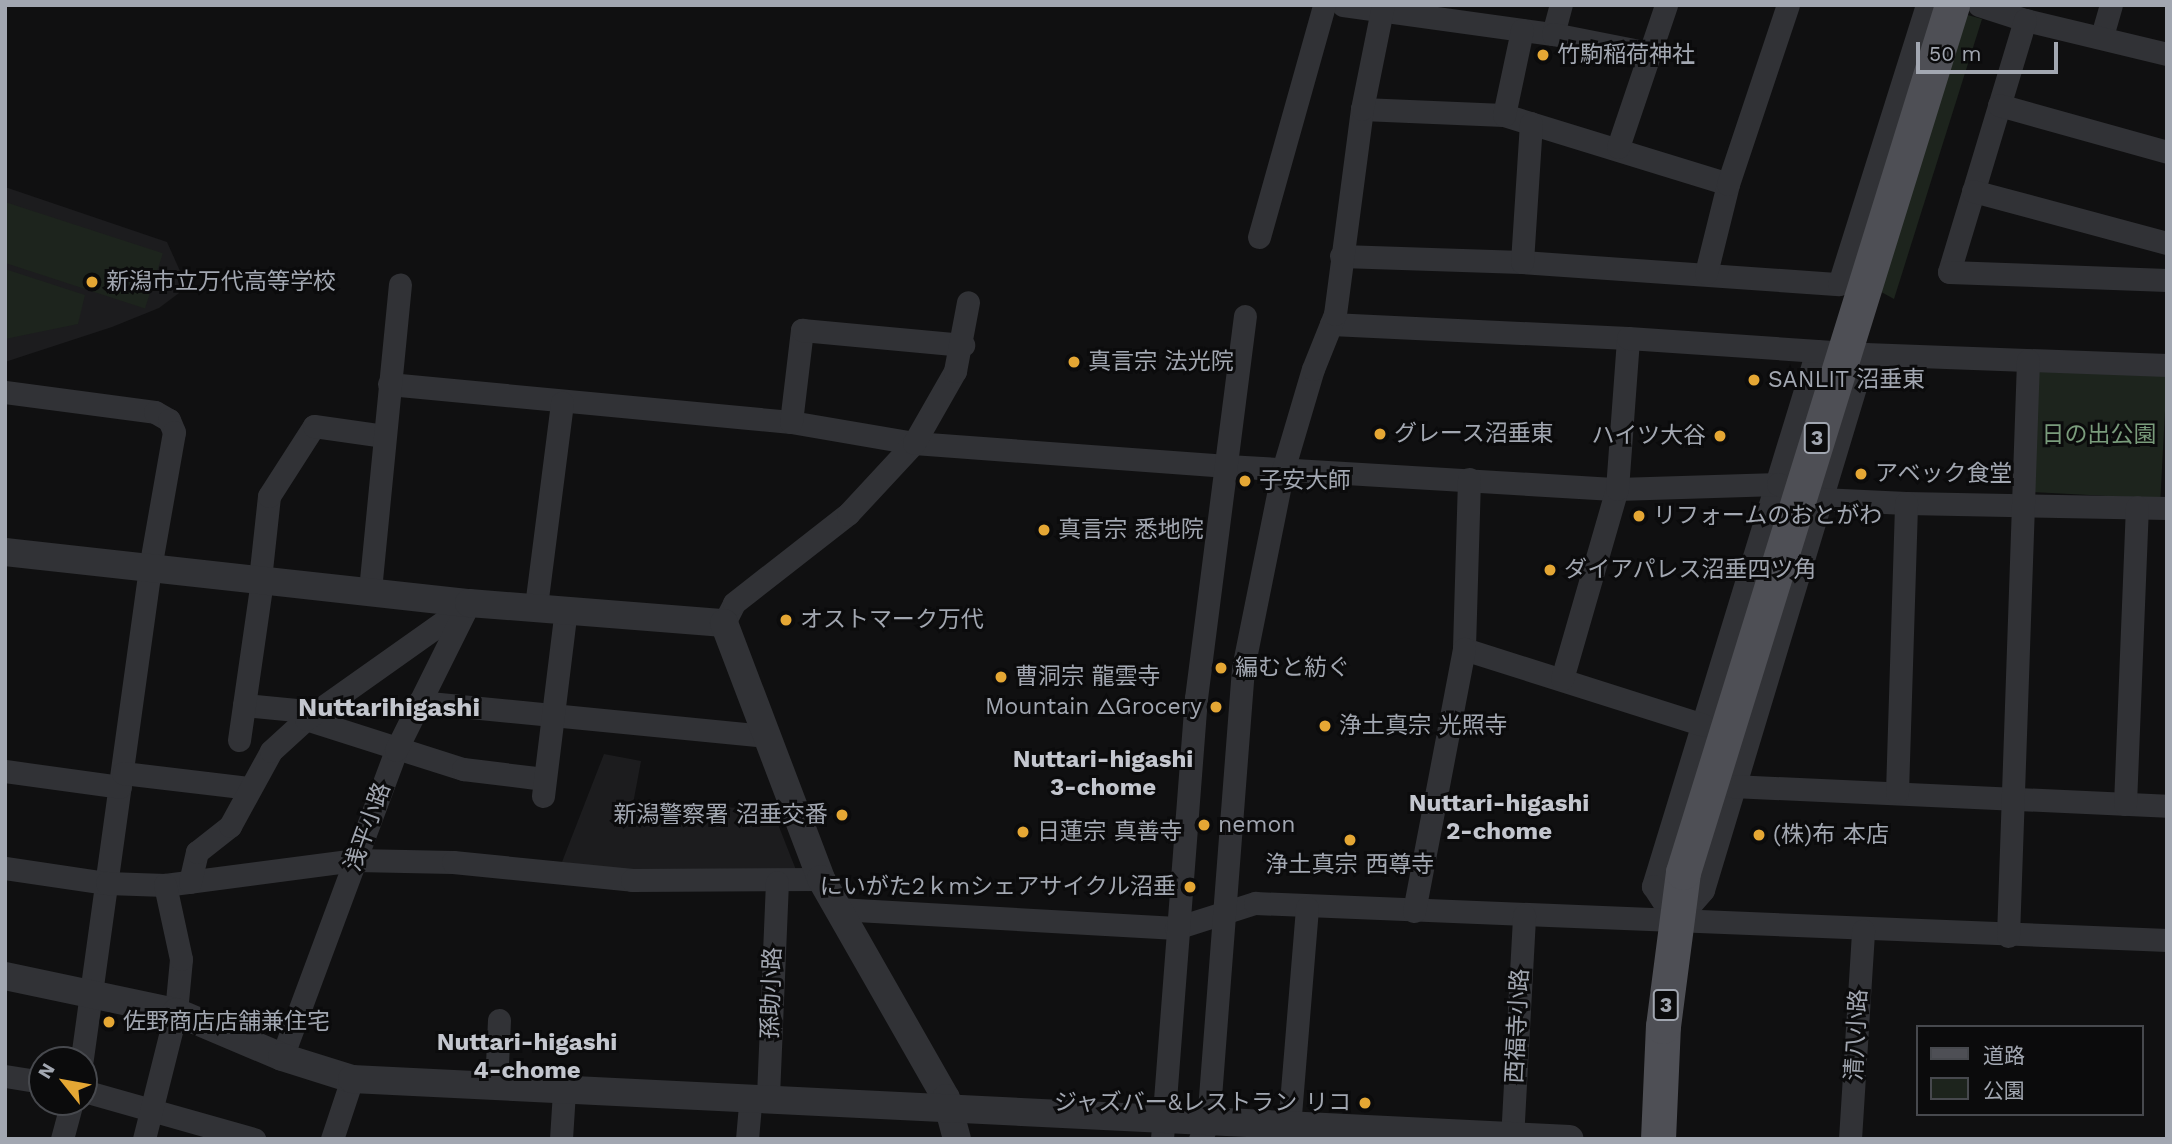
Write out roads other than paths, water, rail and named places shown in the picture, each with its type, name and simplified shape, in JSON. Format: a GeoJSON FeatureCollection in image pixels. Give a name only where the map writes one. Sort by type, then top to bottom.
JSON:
{"type":"FeatureCollection","features":[{"type":"Feature","properties":{"kind":"main road","name":"3"},"geometry":{"type":"LineString","coordinates":[[1658,1139],[1663,1026],[1683,872],[1952,5]]}},
{"type":"Feature","properties":{"kind":"street"},"geometry":{"type":"LineString","coordinates":[[1259,237],[1324,5]]}},
{"type":"Feature","properties":{"kind":"street"},"geometry":{"type":"LineString","coordinates":[[1343,5],[1381,8],[1553,34],[1649,54]]}},
{"type":"Feature","properties":{"kind":"street"},"geometry":{"type":"LineString","coordinates":[[1553,34],[1561,5]]}},
{"type":"Feature","properties":{"kind":"street"},"geometry":{"type":"LineString","coordinates":[[1618,147],[1666,5]]}},
{"type":"Feature","properties":{"kind":"street"},"geometry":{"type":"LineString","coordinates":[[1706,272],[1728,184],[1788,5]]}},
{"type":"Feature","properties":{"kind":"street"},"geometry":{"type":"LineString","coordinates":[[1341,256],[1706,272],[1839,284],[1927,5]]}},
{"type":"Feature","properties":{"kind":"street"},"geometry":{"type":"LineString","coordinates":[[1979,5],[2025,20],[2102,36],[2167,54]]}},
{"type":"Feature","properties":{"kind":"street"},"geometry":{"type":"LineString","coordinates":[[2102,36],[2111,5]]}},
{"type":"Feature","properties":{"kind":"street"},"geometry":{"type":"LineString","coordinates":[[1204,1131],[1225,910],[1243,668],[1283,470],[1313,369],[1331,324],[1362,109],[1381,8]]}},
{"type":"Feature","properties":{"kind":"street"},"geometry":{"type":"LineString","coordinates":[[2025,20],[1949,272],[2167,280]]}},
{"type":"Feature","properties":{"kind":"street"},"geometry":{"type":"LineString","coordinates":[[1504,115],[1522,30]]}},
{"type":"Feature","properties":{"kind":"street"},"geometry":{"type":"LineString","coordinates":[[1999,105],[2167,152]]}},
{"type":"Feature","properties":{"kind":"street"},"geometry":{"type":"LineString","coordinates":[[1362,109],[1504,115],[1618,147],[1728,184]]}},
{"type":"Feature","properties":{"kind":"street"},"geometry":{"type":"LineString","coordinates":[[1522,262],[1531,123]]}},
{"type":"Feature","properties":{"kind":"street"},"geometry":{"type":"LineString","coordinates":[[1973,191],[2167,243]]}},
{"type":"Feature","properties":{"kind":"street"},"geometry":{"type":"LineString","coordinates":[[370,590],[400,285]]}},
{"type":"Feature","properties":{"kind":"street"},"geometry":{"type":"LineString","coordinates":[[957,1139],[947,1110],[946,1098],[821,879],[724,623],[734,603],[848,514],[914,443],[955,371],[963,345],[968,302]]}},
{"type":"Feature","properties":{"kind":"street"},"geometry":{"type":"LineString","coordinates":[[1161,1129],[1175,928],[1196,698],[1245,316]]}},
{"type":"Feature","properties":{"kind":"street"},"geometry":{"type":"LineString","coordinates":[[1331,324],[1628,338],[1866,354],[2167,365]]}},
{"type":"Feature","properties":{"kind":"street"},"geometry":{"type":"LineString","coordinates":[[791,422],[802,330],[963,345]]}},
{"type":"Feature","properties":{"kind":"street"},"geometry":{"type":"LineString","coordinates":[[1562,680],[1617,489],[1628,338]]}},
{"type":"Feature","properties":{"kind":"street"},"geometry":{"type":"LineString","coordinates":[[1676,921],[1653,886],[1817,351]]}},
{"type":"Feature","properties":{"kind":"street"},"geometry":{"type":"LineString","coordinates":[[1676,921],[1703,890],[1732,786],[1866,354]]}},
{"type":"Feature","properties":{"kind":"street"},"geometry":{"type":"LineString","coordinates":[[2008,936],[2016,799],[2028,360]]}},
{"type":"Feature","properties":{"kind":"street"},"geometry":{"type":"LineString","coordinates":[[389,384],[562,403],[791,422],[914,443],[1283,470],[1617,489],[1778,484],[1821,499],[2167,508]]}},
{"type":"Feature","properties":{"kind":"street"},"geometry":{"type":"LineString","coordinates":[[5,392],[155,412],[169,420],[174,432],[150,568],[94,995],[85,1046]]}},
{"type":"Feature","properties":{"kind":"street"},"geometry":{"type":"LineString","coordinates":[[536,606],[562,403]]}},
{"type":"Feature","properties":{"kind":"street"},"geometry":{"type":"LineString","coordinates":[[239,740],[270,496],[314,426],[384,436]]}},
{"type":"Feature","properties":{"kind":"street"},"geometry":{"type":"LineString","coordinates":[[1415,911],[1464,649],[1469,479]]}},
{"type":"Feature","properties":{"kind":"street"},"geometry":{"type":"LineString","coordinates":[[1897,792],[1906,503]]}},
{"type":"Feature","properties":{"kind":"street"},"geometry":{"type":"LineString","coordinates":[[2126,804],[2137,507]]}},
{"type":"Feature","properties":{"kind":"street"},"geometry":{"type":"LineString","coordinates":[[5,552],[470,603],[536,606],[724,623]]}},
{"type":"Feature","properties":{"kind":"street"},"geometry":{"type":"LineString","coordinates":[[190,883],[197,852],[230,826],[247,788],[271,751],[311,716],[470,603]]}},
{"type":"Feature","properties":{"kind":"street","name":"浅平小路"},"geometry":{"type":"LineString","coordinates":[[282,1057],[396,750],[470,603]]}},
{"type":"Feature","properties":{"kind":"street"},"geometry":{"type":"LineString","coordinates":[[244,705],[311,716],[396,750],[543,787],[566,609]]}},
{"type":"Feature","properties":{"kind":"street"},"geometry":{"type":"LineString","coordinates":[[1464,649],[1703,725]]}},
{"type":"Feature","properties":{"kind":"street"},"geometry":{"type":"LineString","coordinates":[[419,702],[766,736]]}},
{"type":"Feature","properties":{"kind":"street"},"geometry":{"type":"LineString","coordinates":[[5,771],[247,788]]}},
{"type":"Feature","properties":{"kind":"street"},"geometry":{"type":"LineString","coordinates":[[1732,786],[2167,806]]}},
{"type":"Feature","properties":{"kind":"street"},"geometry":{"type":"LineString","coordinates":[[5,867],[107,883],[164,885],[356,860],[453,862],[632,880],[821,879]]}},
{"type":"Feature","properties":{"kind":"street","name":"孫助小路"},"geometry":{"type":"LineString","coordinates":[[762,1101],[768,1096],[777,881]]}},
{"type":"Feature","properties":{"kind":"street"},"geometry":{"type":"LineString","coordinates":[[144,1139],[176,1012],[181,959],[164,885]]}},
{"type":"Feature","properties":{"kind":"street"},"geometry":{"type":"LineString","coordinates":[[838,909],[1175,928],[1225,910],[1255,903],[1307,908],[2167,940]]}},
{"type":"Feature","properties":{"kind":"street"},"geometry":{"type":"LineString","coordinates":[[1289,1127],[1307,908]]}},
{"type":"Feature","properties":{"kind":"street","name":"西福寺小路"},"geometry":{"type":"LineString","coordinates":[[1512,1138],[1524,915]]}},
{"type":"Feature","properties":{"kind":"street","name":"清八小路"},"geometry":{"type":"LineString","coordinates":[[1850,1139],[1863,930]]}},
{"type":"Feature","properties":{"kind":"street"},"geometry":{"type":"LineString","coordinates":[[5,976],[176,1012],[282,1057],[352,1079],[947,1110],[1161,1129],[1204,1131],[1289,1127],[1570,1139]]}},
{"type":"Feature","properties":{"kind":"street"},"geometry":{"type":"LineString","coordinates":[[496,1086],[499,1020]]}},
{"type":"Feature","properties":{"kind":"street"},"geometry":{"type":"LineString","coordinates":[[5,1076],[28,1080]]}},
{"type":"Feature","properties":{"kind":"street"},"geometry":{"type":"LineString","coordinates":[[332,1139],[352,1079]]}},
{"type":"Feature","properties":{"kind":"street"},"geometry":{"type":"LineString","coordinates":[[561,1139],[564,1091]]}},
{"type":"Feature","properties":{"kind":"street"},"geometry":{"type":"LineString","coordinates":[[98,1094],[152,1107],[254,1139]]}},
{"type":"Feature","properties":{"kind":"street"},"geometry":{"type":"LineString","coordinates":[[747,1139],[762,1101]]}},
{"type":"Feature","properties":{"kind":"street"},"geometry":{"type":"LineString","coordinates":[[62,1139],[68,1116]]}},
{"type":"Feature","properties":{"kind":"place","name":"竹駒稲荷神社"},"geometry":{"type":"Point","coordinates":[1543,55]}},
{"type":"Feature","properties":{"kind":"place","name":"新潟市立万代高等学校"},"geometry":{"type":"Point","coordinates":[92,282]}},
{"type":"Feature","properties":{"kind":"place","name":"真言宗 法光院"},"geometry":{"type":"Point","coordinates":[1074,362]}},
{"type":"Feature","properties":{"kind":"place","name":"SANLIT 沼垂東"},"geometry":{"type":"Point","coordinates":[1754,380]}},
{"type":"Feature","properties":{"kind":"place","name":"グレース沼垂東"},"geometry":{"type":"Point","coordinates":[1380,434]}},
{"type":"Feature","properties":{"kind":"place","name":"ハイツ大谷"},"geometry":{"type":"Point","coordinates":[1720,436]}},
{"type":"Feature","properties":{"kind":"place","name":"アベック食堂"},"geometry":{"type":"Point","coordinates":[1861,474]}},
{"type":"Feature","properties":{"kind":"place","name":"子安大師"},"geometry":{"type":"Point","coordinates":[1245,481]}},
{"type":"Feature","properties":{"kind":"place","name":"リフォームのおとがわ"},"geometry":{"type":"Point","coordinates":[1639,516]}},
{"type":"Feature","properties":{"kind":"place","name":"真言宗 悉地院"},"geometry":{"type":"Point","coordinates":[1044,530]}},
{"type":"Feature","properties":{"kind":"place","name":"ダイアパレス沼垂四ツ角"},"geometry":{"type":"Point","coordinates":[1550,570]}},
{"type":"Feature","properties":{"kind":"place","name":"オストマーク万代"},"geometry":{"type":"Point","coordinates":[786,620]}},
{"type":"Feature","properties":{"kind":"place","name":"編むと紡ぐ"},"geometry":{"type":"Point","coordinates":[1221,668]}},
{"type":"Feature","properties":{"kind":"place","name":"曹洞宗 龍雲寺"},"geometry":{"type":"Point","coordinates":[1001,677]}},
{"type":"Feature","properties":{"kind":"place","name":"Mountain △Grocery"},"geometry":{"type":"Point","coordinates":[1216,707]}},
{"type":"Feature","properties":{"kind":"place","name":"浄土真宗 光照寺"},"geometry":{"type":"Point","coordinates":[1325,726]}},
{"type":"Feature","properties":{"kind":"place","name":"新潟警察署 沼垂交番"},"geometry":{"type":"Point","coordinates":[842,815]}},
{"type":"Feature","properties":{"kind":"place","name":"nemon"},"geometry":{"type":"Point","coordinates":[1204,825]}},
{"type":"Feature","properties":{"kind":"place","name":"日蓮宗 真善寺"},"geometry":{"type":"Point","coordinates":[1023,832]}},
{"type":"Feature","properties":{"kind":"place","name":"(株)布 本店"},"geometry":{"type":"Point","coordinates":[1759,835]}},
{"type":"Feature","properties":{"kind":"place","name":"浄土真宗 西尊寺"},"geometry":{"type":"Point","coordinates":[1350,840]}},
{"type":"Feature","properties":{"kind":"place","name":"にいがた2ｋmシェアサイクル沼垂"},"geometry":{"type":"Point","coordinates":[1190,887]}},
{"type":"Feature","properties":{"kind":"place","name":"佐野商店店舗兼住宅"},"geometry":{"type":"Point","coordinates":[109,1022]}},
{"type":"Feature","properties":{"kind":"place","name":"ジャズバー&レストラン リコ"},"geometry":{"type":"Point","coordinates":[1365,1103]}},
{"type":"Feature","properties":{"kind":"district","name":"Nuttarihigashi"},"geometry":{"type":"Point","coordinates":[389,708]}},
{"type":"Feature","properties":{"kind":"district","name":"Nuttari-higashi 3-chome"},"geometry":{"type":"Point","coordinates":[1103,774]}},
{"type":"Feature","properties":{"kind":"district","name":"Nuttari-higashi 2-chome"},"geometry":{"type":"Point","coordinates":[1499,818]}},
{"type":"Feature","properties":{"kind":"district","name":"Nuttari-higashi 4-chome"},"geometry":{"type":"Point","coordinates":[527,1057]}},
{"type":"Feature","properties":{"kind":"park label","name":"日の出公園"},"geometry":{"type":"Point","coordinates":[2099,435]}}]}
